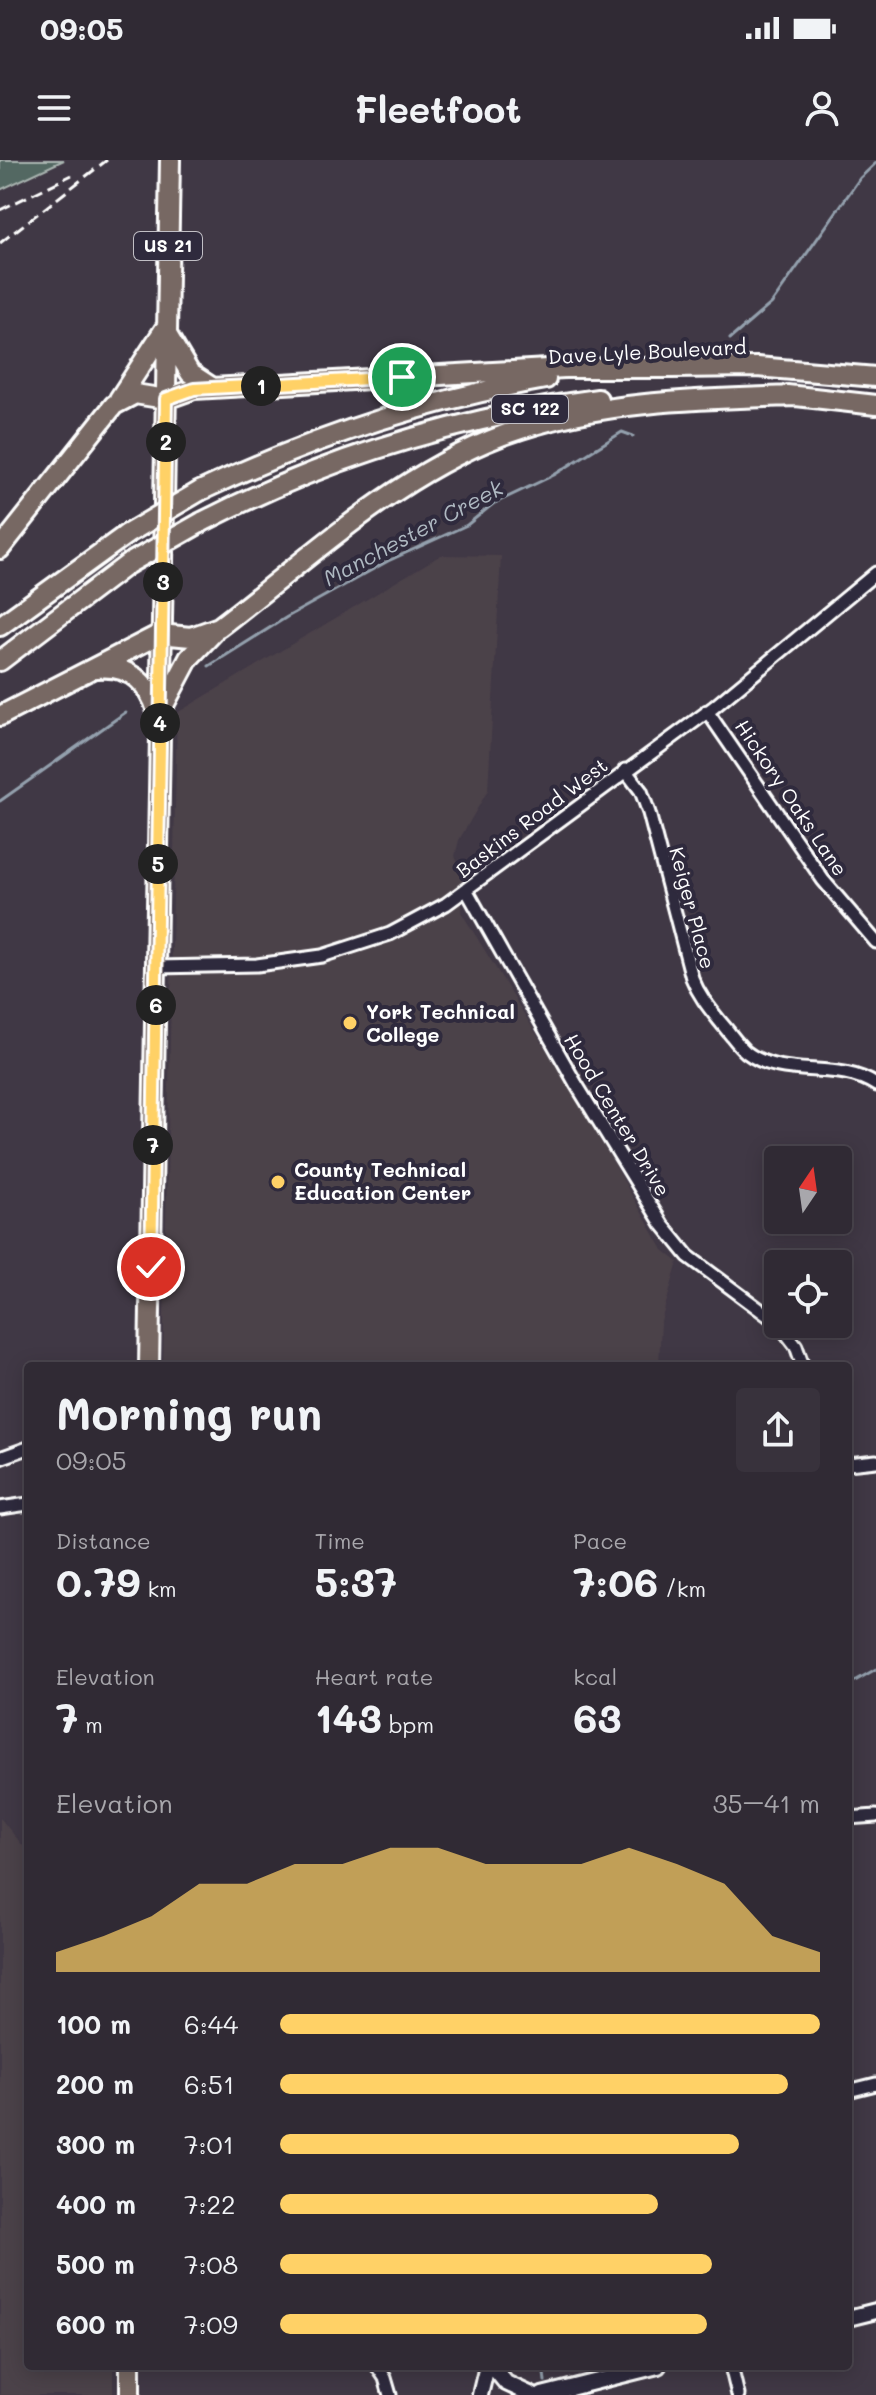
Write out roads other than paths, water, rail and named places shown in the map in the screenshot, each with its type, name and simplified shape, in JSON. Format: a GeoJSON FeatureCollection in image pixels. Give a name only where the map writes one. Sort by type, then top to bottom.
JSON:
{"type":"FeatureCollection","features":[{"type":"Feature","properties":{"kind":"main road","name":"US 21"},"geometry":{"type":"LineString","coordinates":[[149,1362],[170,160]]}},
{"type":"Feature","properties":{"kind":"main road"},"geometry":{"type":"LineString","coordinates":[[165,328],[181,363],[195,377],[215,389]]}},
{"type":"Feature","properties":{"kind":"main road"},"geometry":{"type":"LineString","coordinates":[[0,549],[114,405],[145,363],[165,328]]}},
{"type":"Feature","properties":{"kind":"main road","name":"Dave Lyle Boulevard"},"geometry":{"type":"LineString","coordinates":[[0,626],[127,534],[200,491],[299,446],[408,409],[552,378],[680,368],[757,367],[876,377]]}},
{"type":"Feature","properties":{"kind":"main road"},"geometry":{"type":"LineString","coordinates":[[114,405],[135,394],[166,399],[188,390],[576,368],[680,368]]}},
{"type":"Feature","properties":{"kind":"main road","name":"SC 122"},"geometry":{"type":"LineString","coordinates":[[0,661],[128,564],[202,522],[312,470],[396,441],[473,420],[632,396],[724,392],[876,405]]}},
{"type":"Feature","properties":{"kind":"main road"},"geometry":{"type":"LineString","coordinates":[[160,717],[189,658],[219,627],[407,483],[492,439],[542,422],[614,408],[797,396]]}},
{"type":"Feature","properties":{"kind":"main road"},"geometry":{"type":"LineString","coordinates":[[0,716],[160,634],[191,637],[219,627]]}},
{"type":"Feature","properties":{"kind":"main road"},"geometry":{"type":"LineString","coordinates":[[85,671],[108,667],[130,672],[147,689],[160,717]]}},
{"type":"Feature","properties":{"kind":"main road"},"geometry":{"type":"LineString","coordinates":[[130,2370],[130,2395]]}},
{"type":"Feature","properties":{"kind":"street","name":"Baskins Road West"},"geometry":{"type":"LineString","coordinates":[[156,967],[257,965],[322,956],[390,934],[467,891],[707,711],[876,573]]}},
{"type":"Feature","properties":{"kind":"street","name":"Hickory Oaks Lane"},"geometry":{"type":"LineString","coordinates":[[707,711],[823,880],[876,942]]}},
{"type":"Feature","properties":{"kind":"street","name":"Keiger Place"},"geometry":{"type":"LineString","coordinates":[[625,770],[641,791],[649,813],[692,978],[701,997],[739,1045],[758,1059],[791,1068],[855,1074],[876,1085]]}},
{"type":"Feature","properties":{"kind":"street","name":"Hood Center Drive"},"geometry":{"type":"LineString","coordinates":[[467,891],[576,1084],[662,1224],[688,1256],[764,1313]]}},
{"type":"Feature","properties":{"kind":"street","name":"Hood Center Drive"},"geometry":{"type":"LineString","coordinates":[[789,1338],[802,1362]]}},
{"type":"Feature","properties":{"kind":"street"},"geometry":{"type":"LineString","coordinates":[[0,1458],[24,1449]]}},
{"type":"Feature","properties":{"kind":"street"},"geometry":{"type":"LineString","coordinates":[[852,1464],[876,1461]]}},
{"type":"Feature","properties":{"kind":"street"},"geometry":{"type":"LineString","coordinates":[[0,1508],[24,1505]]}},
{"type":"Feature","properties":{"kind":"street"},"geometry":{"type":"LineString","coordinates":[[852,1818],[876,1816]]}},
{"type":"Feature","properties":{"kind":"street"},"geometry":{"type":"LineString","coordinates":[[852,2090],[876,2084]]}},
{"type":"Feature","properties":{"kind":"street"},"geometry":{"type":"LineString","coordinates":[[852,2317],[876,2311]]}},
{"type":"Feature","properties":{"kind":"street"},"geometry":{"type":"LineString","coordinates":[[380,2370],[390,2395]]}},
{"type":"Feature","properties":{"kind":"street"},"geometry":{"type":"LineString","coordinates":[[480,2395],[488,2370]]}},
{"type":"Feature","properties":{"kind":"street"},"geometry":{"type":"LineString","coordinates":[[493,2370],[506,2383],[532,2395]]}},
{"type":"Feature","properties":{"kind":"street"},"geometry":{"type":"LineString","coordinates":[[542,2395],[639,2370]]}},
{"type":"Feature","properties":{"kind":"street"},"geometry":{"type":"LineString","coordinates":[[732,2370],[738,2395]]}},
{"type":"Feature","properties":{"kind":"waterway","name":"Manchester Creek"},"geometry":{"type":"LineString","coordinates":[[730,339],[772,303],[860,178],[876,163]]}},
{"type":"Feature","properties":{"kind":"waterway","name":"Manchester Creek"},"geometry":{"type":"LineString","coordinates":[[209,666],[287,617],[388,561],[467,525],[493,504],[554,475],[622,432],[633,436]]}},
{"type":"Feature","properties":{"kind":"waterway","name":"Manchester Creek"},"geometry":{"type":"LineString","coordinates":[[0,801],[126,712]]}},
{"type":"Feature","properties":{"kind":"waterway"},"geometry":{"type":"LineString","coordinates":[[852,1683],[876,1669]]}},
{"type":"Feature","properties":{"kind":"waterway"},"geometry":{"type":"LineString","coordinates":[[544,2370],[545,2381]]}},
{"type":"Feature","properties":{"kind":"railway"},"geometry":{"type":"LineString","coordinates":[[0,243],[107,160]]}},
{"type":"Feature","properties":{"kind":"railway"},"geometry":{"type":"LineString","coordinates":[[0,210],[72,175]]}},
{"type":"Feature","properties":{"kind":"place","name":"York Technical College"},"geometry":{"type":"Point","coordinates":[350,1023]}},
{"type":"Feature","properties":{"kind":"place","name":"County Technical Education Center"},"geometry":{"type":"Point","coordinates":[278,1182]}}]}
